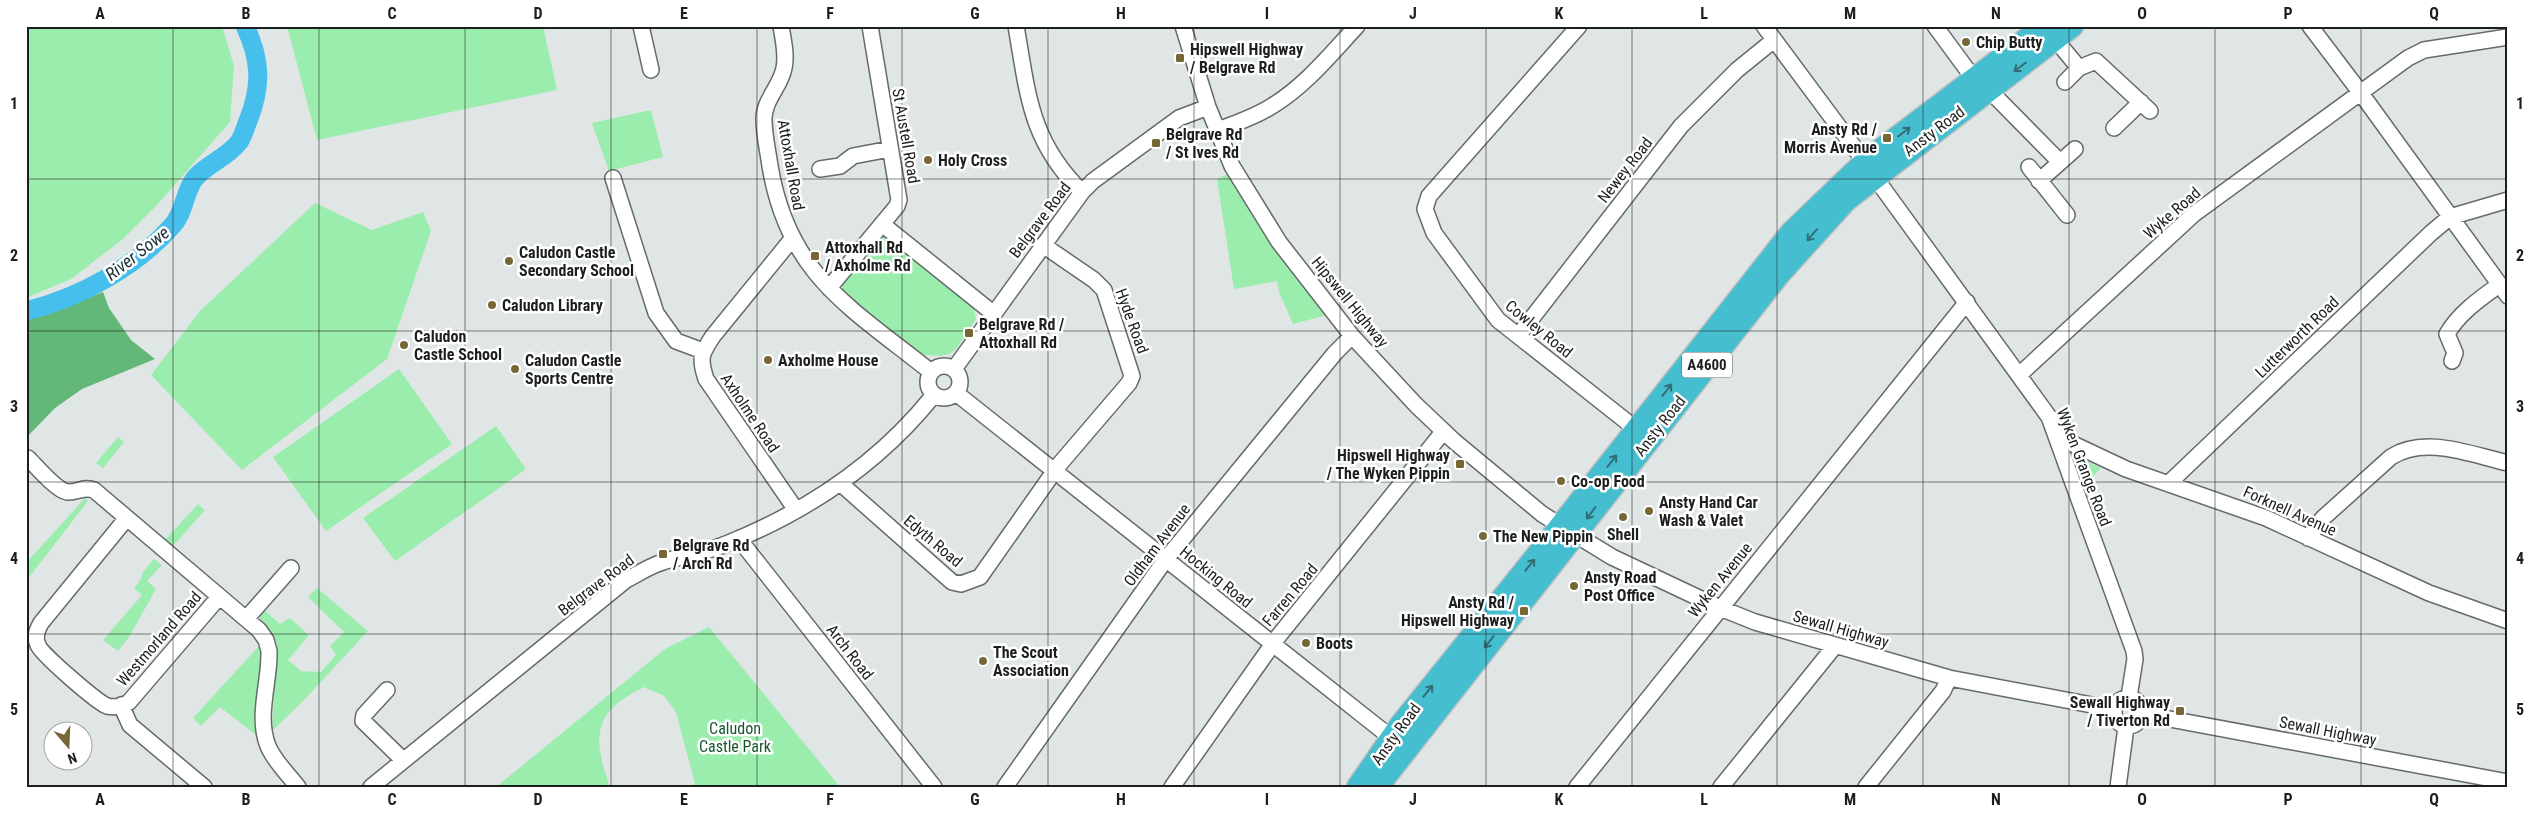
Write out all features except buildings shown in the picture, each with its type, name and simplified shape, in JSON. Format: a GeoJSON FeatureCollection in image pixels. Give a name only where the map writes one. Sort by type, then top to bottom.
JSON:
{"type":"FeatureCollection","features":[{"type":"Feature","properties":{"kind":"highway","name":"Ansty Road"},"geometry":{"type":"LineString","coordinates":[[1568,532],[1636,428],[1791,233],[1870,169],[1982,84],[2057,31]]}},
{"type":"Feature","properties":{"kind":"highway","name":"Ansty Road"},"geometry":{"type":"LineString","coordinates":[[1358,787],[1394,740],[1568,532],[1783,269],[1870,169]]}},
{"type":"Feature","properties":{"kind":"highway","name":"Ansty Road"},"geometry":{"type":"LineString","coordinates":[[1377,787],[1394,740]]}},
{"type":"Feature","properties":{"kind":"street"},"geometry":{"type":"LineString","coordinates":[[641,26],[651,70]]}},
{"type":"Feature","properties":{"kind":"street","name":"Attoxhall Road"},"geometry":{"type":"LineString","coordinates":[[781,26],[784,68],[765,109],[764,124],[777,202],[792,239],[808,266],[829,288],[931,372]]}},
{"type":"Feature","properties":{"kind":"street","name":"St Austell Road"},"geometry":{"type":"LineString","coordinates":[[829,288],[882,224],[899,200],[870,26]]}},
{"type":"Feature","properties":{"kind":"street"},"geometry":{"type":"LineString","coordinates":[[1016,26],[1030,110],[1036,125],[1060,168],[1082,192]]}},
{"type":"Feature","properties":{"kind":"street","name":"Hipswell Highway"},"geometry":{"type":"LineString","coordinates":[[1183,26],[1208,107],[1232,166],[1263,219],[1352,336],[1443,432],[1568,532]]}},
{"type":"Feature","properties":{"kind":"street"},"geometry":{"type":"LineString","coordinates":[[1218,130],[1270,107],[1292,93],[1312,75],[1357,26]]}},
{"type":"Feature","properties":{"kind":"street","name":"Cowley Road"},"geometry":{"type":"LineString","coordinates":[[1579,26],[1429,196],[1426,212],[1434,233],[1490,311],[1518,336],[1636,428]]}},
{"type":"Feature","properties":{"kind":"street","name":"Wyken Grange Road"},"geometry":{"type":"LineString","coordinates":[[1764,26],[2046,411],[2134,651],[2135,659],[2129,697]]}},
{"type":"Feature","properties":{"kind":"street"},"geometry":{"type":"LineString","coordinates":[[1935,26],[1982,84],[2060,162]]}},
{"type":"Feature","properties":{"kind":"street"},"geometry":{"type":"LineString","coordinates":[[2310,26],[2504,291],[2475,303],[2451,328],[2447,334],[2454,353],[2452,361]]}},
{"type":"Feature","properties":{"kind":"street"},"geometry":{"type":"LineString","coordinates":[[2057,31],[2079,68]]}},
{"type":"Feature","properties":{"kind":"street","name":"Wyke Road"},"geometry":{"type":"LineString","coordinates":[[2019,375],[2194,214],[2360,92],[2418,52],[2508,36]]}},
{"type":"Feature","properties":{"kind":"street","name":"Newey Road"},"geometry":{"type":"LineString","coordinates":[[1518,336],[1681,126],[1737,70],[1774,40]]}},
{"type":"Feature","properties":{"kind":"street"},"geometry":{"type":"LineString","coordinates":[[2065,82],[2079,68],[2096,60],[2146,107],[2114,128]]}},
{"type":"Feature","properties":{"kind":"street","name":"Belgrave Road"},"geometry":{"type":"LineString","coordinates":[[954,369],[1082,192],[1093,181],[1179,118],[1208,107]]}},
{"type":"Feature","properties":{"kind":"street"},"geometry":{"type":"LineString","coordinates":[[820,170],[840,166],[853,156],[890,149]]}},
{"type":"Feature","properties":{"kind":"street"},"geometry":{"type":"LineString","coordinates":[[2039,180],[2075,149]]}},
{"type":"Feature","properties":{"kind":"street"},"geometry":{"type":"LineString","coordinates":[[2028,167],[2067,215]]}},
{"type":"Feature","properties":{"kind":"street"},"geometry":{"type":"LineString","coordinates":[[613,178],[656,313],[676,341],[703,351],[792,239]]}},
{"type":"Feature","properties":{"kind":"street"},"geometry":{"type":"LineString","coordinates":[[2450,217],[2508,200]]}},
{"type":"Feature","properties":{"kind":"street","name":"Lutterworth Road"},"geometry":{"type":"LineString","coordinates":[[2168,484],[2450,217]]}},
{"type":"Feature","properties":{"kind":"street"},"geometry":{"type":"LineString","coordinates":[[882,224],[994,314]]}},
{"type":"Feature","properties":{"kind":"street","name":"Hyde Road"},"geometry":{"type":"LineString","coordinates":[[1043,245],[1094,280],[1104,290],[1132,376],[1129,384],[1054,471]]}},
{"type":"Feature","properties":{"kind":"street","name":"Wyken Avenue"},"geometry":{"type":"LineString","coordinates":[[1577,787],[1967,302]]}},
{"type":"Feature","properties":{"kind":"street","name":"Oldham Avenue"},"geometry":{"type":"LineString","coordinates":[[1005,787],[1166,559],[1335,352],[1352,336]]}},
{"type":"Feature","properties":{"kind":"street","name":"Axholme Road"},"geometry":{"type":"LineString","coordinates":[[703,351],[701,364],[706,379],[796,510]]}},
{"type":"Feature","properties":{"kind":"street"},"geometry":{"type":"LineString","coordinates":[[944,366],[954,369],[960,380],[956,393],[943,399],[933,396],[927,384],[931,372],[944,366]]}},
{"type":"Feature","properties":{"kind":"street","name":"Hocking Road"},"geometry":{"type":"LineString","coordinates":[[956,393],[1394,740]]}},
{"type":"Feature","properties":{"kind":"street","name":"Belgrave Road"},"geometry":{"type":"LineString","coordinates":[[371,787],[626,580],[660,563],[714,549],[739,539],[796,510],[840,483],[884,448],[933,396]]}},
{"type":"Feature","properties":{"kind":"street","name":"Farren Road"},"geometry":{"type":"LineString","coordinates":[[1172,787],[1272,644],[1443,432]]}},
{"type":"Feature","properties":{"kind":"street","name":"Forknell Avenue"},"geometry":{"type":"LineString","coordinates":[[2056,436],[2126,469],[2242,508],[2429,592],[2508,621]]}},
{"type":"Feature","properties":{"kind":"street"},"geometry":{"type":"LineString","coordinates":[[2308,538],[2323,518],[2391,457],[2402,451],[2416,447],[2444,449],[2508,463]]}},
{"type":"Feature","properties":{"kind":"street","name":"Westmorland Road"},"geometry":{"type":"LineString","coordinates":[[28,458],[62,490],[72,492],[91,489],[263,635],[269,651],[264,720],[268,746],[298,787]]}},
{"type":"Feature","properties":{"kind":"street","name":"Edyth Road"},"geometry":{"type":"LineString","coordinates":[[840,483],[952,582],[961,584],[980,577],[1054,471]]}},
{"type":"Feature","properties":{"kind":"street","name":"Westmorland Road"},"geometry":{"type":"LineString","coordinates":[[126,519],[31,634],[44,654],[88,691],[106,706],[121,706],[132,699],[219,597]]}},
{"type":"Feature","properties":{"kind":"street","name":"Sewall Highway"},"geometry":{"type":"LineString","coordinates":[[1568,532],[1612,557],[1720,608],[1755,622],[1834,647],[1949,678],[2113,709]]}},
{"type":"Feature","properties":{"kind":"street","name":"Arch Road"},"geometry":{"type":"LineString","coordinates":[[739,539],[934,787]]}},
{"type":"Feature","properties":{"kind":"street"},"geometry":{"type":"LineString","coordinates":[[246,620],[291,568]]}},
{"type":"Feature","properties":{"kind":"street"},"geometry":{"type":"LineString","coordinates":[[1721,787],[1834,647]]}},
{"type":"Feature","properties":{"kind":"street"},"geometry":{"type":"LineString","coordinates":[[1866,787],[1943,691],[1949,678]]}},
{"type":"Feature","properties":{"kind":"street"},"geometry":{"type":"LineString","coordinates":[[387,690],[364,715],[363,720],[403,760]]}},
{"type":"Feature","properties":{"kind":"street"},"geometry":{"type":"LineString","coordinates":[[2129,697],[2138,703],[2143,714],[2138,723],[2126,727],[2117,722],[2113,709],[2119,701],[2129,697]]}},
{"type":"Feature","properties":{"kind":"street"},"geometry":{"type":"LineString","coordinates":[[121,706],[130,725],[204,787]]}},
{"type":"Feature","properties":{"kind":"street","name":"Sewall Highway"},"geometry":{"type":"LineString","coordinates":[[2143,714],[2508,782]]}},
{"type":"Feature","properties":{"kind":"street"},"geometry":{"type":"LineString","coordinates":[[2118,787],[2126,727]]}},
{"type":"Feature","properties":{"kind":"green space"},"geometry":{"type":"Polygon","coordinates":[[[26,26],[222,26],[234,66],[230,122],[156,206],[123,239],[71,279],[26,298],[26,26]]]}},
{"type":"Feature","properties":{"kind":"green space"},"geometry":{"type":"Polygon","coordinates":[[[287,26],[543,26],[557,90],[317,140],[287,26]]]}},
{"type":"Feature","properties":{"kind":"green space"},"geometry":{"type":"Polygon","coordinates":[[[651,110],[663,157],[609,171],[592,123],[651,110]]]}},
{"type":"Feature","properties":{"kind":"green space"},"geometry":{"type":"Polygon","coordinates":[[[1228,174],[1255,219],[1327,315],[1293,324],[1279,292],[1277,281],[1234,289],[1217,179],[1228,174]]]}},
{"type":"Feature","properties":{"kind":"green space"},"geometry":{"type":"Polygon","coordinates":[[[315,203],[372,230],[423,212],[431,231],[387,359],[242,470],[151,375],[200,311],[315,203]]]}},
{"type":"Feature","properties":{"kind":"green space"},"geometry":{"type":"Polygon","coordinates":[[[879,236],[890,237],[973,305],[976,319],[956,349],[949,354],[941,356],[916,354],[843,292],[842,283],[879,236]]]}},
{"type":"Feature","properties":{"kind":"green space"},"geometry":{"type":"Polygon","coordinates":[[[103,292],[109,308],[131,340],[155,359],[82,389],[55,408],[26,438],[26,318],[43,316],[103,292]]]}},
{"type":"Feature","properties":{"kind":"green space"},"geometry":{"type":"Polygon","coordinates":[[[399,369],[452,444],[326,531],[273,457],[399,369]]]}},
{"type":"Feature","properties":{"kind":"green space"},"geometry":{"type":"Polygon","coordinates":[[[496,426],[526,469],[395,561],[363,518],[496,426]]]}},
{"type":"Feature","properties":{"kind":"green space"},"geometry":{"type":"Polygon","coordinates":[[[118,437],[124,442],[103,468],[96,463],[118,437]]]}},
{"type":"Feature","properties":{"kind":"green space"},"geometry":{"type":"Polygon","coordinates":[[[2087,462],[2101,468],[2083,487],[2075,467],[2078,463],[2087,462]]]}},
{"type":"Feature","properties":{"kind":"green space"},"geometry":{"type":"Polygon","coordinates":[[[85,498],[88,501],[27,580],[26,575],[29,572],[26,568],[26,563],[85,498]]]}},
{"type":"Feature","properties":{"kind":"green space"},"geometry":{"type":"Polygon","coordinates":[[[198,504],[205,510],[173,546],[165,540],[198,504]]]}},
{"type":"Feature","properties":{"kind":"green space"},"geometry":{"type":"Polygon","coordinates":[[[154,559],[162,565],[147,581],[156,589],[129,637],[118,651],[103,640],[142,595],[134,588],[140,581],[143,572],[154,559]]]}},
{"type":"Feature","properties":{"kind":"green space"},"geometry":{"type":"Polygon","coordinates":[[[317,588],[368,631],[303,701],[272,731],[277,644],[273,635],[260,618],[263,609],[280,624],[290,618],[309,635],[288,660],[301,671],[321,672],[336,655],[330,646],[344,632],[308,597],[317,588]]]}},
{"type":"Feature","properties":{"kind":"green space","name":"Caludon Castle Park"},"geometry":{"type":"Polygon","coordinates":[[[709,627],[840,787],[688,787],[695,784],[676,712],[664,696],[644,687],[627,696],[615,706],[606,716],[601,727],[599,740],[604,769],[610,787],[496,787],[665,649],[709,627]]]}},
{"type":"Feature","properties":{"kind":"green space"},"geometry":{"type":"Polygon","coordinates":[[[259,646],[261,656],[255,734],[220,707],[201,726],[193,718],[259,646]]]}},
{"type":"Feature","properties":{"kind":"waterway","name":"River Sowe"},"geometry":{"type":"LineString","coordinates":[[26,311],[66,298],[86,289],[141,255],[158,241],[180,215],[195,178],[239,142],[253,108],[258,73],[254,50],[245,26]]}},
{"type":"Feature","properties":{"kind":"place","name":"Chip Butty"},"geometry":{"type":"Point","coordinates":[1966,42]}},
{"type":"Feature","properties":{"kind":"place","name":"Hipswell Highway / Belgrave Rd"},"geometry":{"type":"Point","coordinates":[1180,58]}},
{"type":"Feature","properties":{"kind":"place","name":"Ansty Rd / Morris Avenue"},"geometry":{"type":"Point","coordinates":[1887,138]}},
{"type":"Feature","properties":{"kind":"place","name":"Belgrave Rd / St Ives Rd"},"geometry":{"type":"Point","coordinates":[1156,143]}},
{"type":"Feature","properties":{"kind":"place","name":"Holy Cross"},"geometry":{"type":"Point","coordinates":[928,160]}},
{"type":"Feature","properties":{"kind":"place","name":"Attoxhall Rd / Axholme Rd"},"geometry":{"type":"Point","coordinates":[815,256]}},
{"type":"Feature","properties":{"kind":"place","name":"Caludon Castle Secondary School"},"geometry":{"type":"Point","coordinates":[509,261]}},
{"type":"Feature","properties":{"kind":"place","name":"Caludon Library"},"geometry":{"type":"Point","coordinates":[492,305]}},
{"type":"Feature","properties":{"kind":"place","name":"Belgrave Rd / Attoxhall Rd"},"geometry":{"type":"Point","coordinates":[969,333]}},
{"type":"Feature","properties":{"kind":"place","name":"Caludon Castle School"},"geometry":{"type":"Point","coordinates":[404,345]}},
{"type":"Feature","properties":{"kind":"place","name":"Axholme House"},"geometry":{"type":"Point","coordinates":[768,360]}},
{"type":"Feature","properties":{"kind":"place","name":"Caludon Castle Sports Centre"},"geometry":{"type":"Point","coordinates":[515,369]}},
{"type":"Feature","properties":{"kind":"place","name":"Hipswell Highway / The Wyken Pippin"},"geometry":{"type":"Point","coordinates":[1460,464]}},
{"type":"Feature","properties":{"kind":"place","name":"Co-op Food"},"geometry":{"type":"Point","coordinates":[1561,481]}},
{"type":"Feature","properties":{"kind":"place","name":"Ansty Hand Car Wash & Valet"},"geometry":{"type":"Point","coordinates":[1649,511]}},
{"type":"Feature","properties":{"kind":"place","name":"Shell"},"geometry":{"type":"Point","coordinates":[1623,517]}},
{"type":"Feature","properties":{"kind":"place","name":"The New Pippin"},"geometry":{"type":"Point","coordinates":[1483,536]}},
{"type":"Feature","properties":{"kind":"place","name":"Belgrave Rd / Arch Rd"},"geometry":{"type":"Point","coordinates":[663,554]}},
{"type":"Feature","properties":{"kind":"place","name":"Ansty Road Post Office"},"geometry":{"type":"Point","coordinates":[1574,586]}},
{"type":"Feature","properties":{"kind":"place","name":"Ansty Rd / Hipswell Highway"},"geometry":{"type":"Point","coordinates":[1524,611]}},
{"type":"Feature","properties":{"kind":"place","name":"Boots"},"geometry":{"type":"Point","coordinates":[1306,643]}},
{"type":"Feature","properties":{"kind":"place","name":"The Scout Association"},"geometry":{"type":"Point","coordinates":[983,661]}},
{"type":"Feature","properties":{"kind":"place","name":"Sewall Highway / Tiverton Rd"},"geometry":{"type":"Point","coordinates":[2180,711]}}]}
